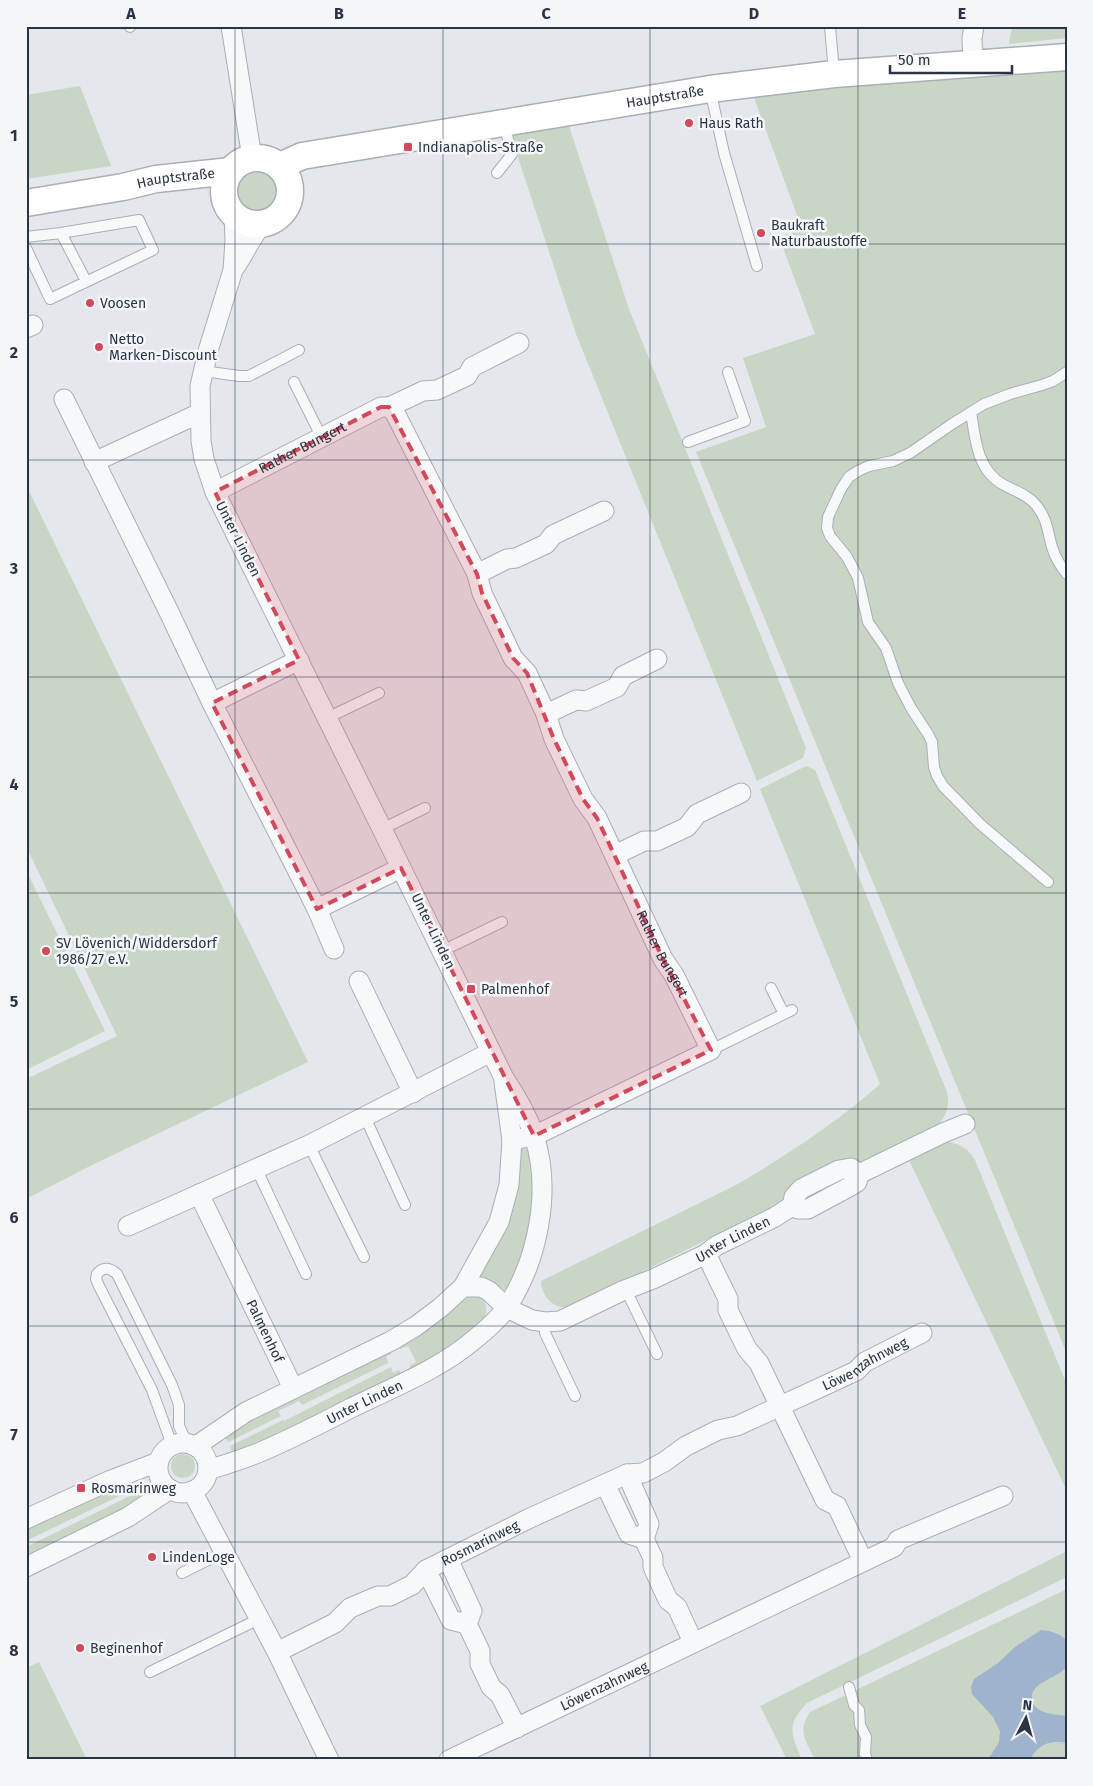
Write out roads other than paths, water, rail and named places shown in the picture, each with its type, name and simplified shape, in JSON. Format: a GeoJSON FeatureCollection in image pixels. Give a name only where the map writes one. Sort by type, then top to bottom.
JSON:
{"type":"FeatureCollection","features":[{"type":"Feature","properties":{"kind":"street","name":"Unter Linden"},"geometry":{"type":"LineString","coordinates":[[208,1470],[264,1451],[448,1359],[475,1339],[507,1308],[533,1252],[539,1228],[542,1199],[542,1180],[534,1136],[520,1102],[503,1076],[491,1052],[215,492],[204,459],[201,441],[200,386],[216,322],[233,270],[235,241],[230,26]]}},
{"type":"Feature","properties":{"kind":"street"},"geometry":{"type":"LineString","coordinates":[[973,64],[972,38],[974,26]]}},
{"type":"Feature","properties":{"kind":"street","name":"Hauptstraße"},"geometry":{"type":"LineString","coordinates":[[284,173],[360,147],[710,89],[834,74],[1067,57]]}},
{"type":"Feature","properties":{"kind":"street"},"geometry":{"type":"LineString","coordinates":[[263,158],[273,161],[284,173],[290,188],[286,207],[274,219],[263,223],[248,222],[235,184],[263,158]]}},
{"type":"Feature","properties":{"kind":"street","name":"Hauptstraße"},"geometry":{"type":"LineString","coordinates":[[26,203],[123,187],[175,188],[235,184]]}},
{"type":"Feature","properties":{"kind":"street","name":"Unter Linden"},"geometry":{"type":"LineString","coordinates":[[233,270],[244,255],[254,234],[263,223]]}},
{"type":"Feature","properties":{"kind":"street","name":"Rather Bungert"},"geometry":{"type":"LineString","coordinates":[[215,492],[381,408],[389,407],[423,391],[436,390],[467,376],[472,366],[519,343]]}},
{"type":"Feature","properties":{"kind":"street"},"geometry":{"type":"LineString","coordinates":[[64,399],[212,703],[317,910],[334,949]]}},
{"type":"Feature","properties":{"kind":"street","name":"Rather Bungert"},"geometry":{"type":"LineString","coordinates":[[389,407],[396,413],[477,574],[482,593],[513,658],[528,673],[566,765],[583,799],[597,818],[639,911],[663,959],[674,975],[711,1050]]}},
{"type":"Feature","properties":{"kind":"street"},"geometry":{"type":"LineString","coordinates":[[94,462],[200,413]]}},
{"type":"Feature","properties":{"kind":"street"},"geometry":{"type":"LineString","coordinates":[[477,574],[546,544],[553,535],[604,511]]}},
{"type":"Feature","properties":{"kind":"street"},"geometry":{"type":"LineString","coordinates":[[546,714],[576,700],[586,701],[617,687],[623,676],[657,659]]}},
{"type":"Feature","properties":{"kind":"street"},"geometry":{"type":"LineString","coordinates":[[212,703],[298,660]]}},
{"type":"Feature","properties":{"kind":"street"},"geometry":{"type":"LineString","coordinates":[[615,855],[644,841],[657,841],[686,827],[697,814],[741,793]]}},
{"type":"Feature","properties":{"kind":"street"},"geometry":{"type":"LineString","coordinates":[[317,910],[401,868]]}},
{"type":"Feature","properties":{"kind":"street"},"geometry":{"type":"LineString","coordinates":[[359,981],[413,1093]]}},
{"type":"Feature","properties":{"kind":"street"},"geometry":{"type":"LineString","coordinates":[[512,1140],[534,1136],[711,1050]]}},
{"type":"Feature","properties":{"kind":"street"},"geometry":{"type":"LineString","coordinates":[[128,1226],[309,1146],[491,1052]]}},
{"type":"Feature","properties":{"kind":"street","name":"Unter Linden"},"geometry":{"type":"LineString","coordinates":[[185,1445],[293,1388],[391,1341],[424,1320],[463,1288],[499,1222],[508,1185],[512,1140],[503,1076]]}},
{"type":"Feature","properties":{"kind":"street","name":"Unter Linden"},"geometry":{"type":"LineString","coordinates":[[463,1288],[481,1287],[507,1308],[532,1320],[545,1322],[560,1321],[706,1254],[716,1246],[775,1217],[792,1206],[798,1209],[808,1209],[849,1188],[857,1182],[859,1174],[965,1124]]}},
{"type":"Feature","properties":{"kind":"street","name":"Palmenhof"},"geometry":{"type":"LineString","coordinates":[[199,1194],[293,1388]]}},
{"type":"Feature","properties":{"kind":"street"},"geometry":{"type":"LineString","coordinates":[[706,1254],[728,1299],[728,1310],[747,1348],[759,1363],[825,1500],[837,1506],[863,1561]]}},
{"type":"Feature","properties":{"kind":"street","name":"Löwenzahnweg"},"geometry":{"type":"LineString","coordinates":[[528,1519],[627,1474],[643,1473],[664,1462],[686,1446],[718,1430],[736,1426],[781,1407],[856,1371],[865,1362],[922,1333]]}},
{"type":"Feature","properties":{"kind":"street"},"geometry":{"type":"LineString","coordinates":[[185,1445],[205,1456],[208,1470],[203,1482],[192,1491],[177,1492],[164,1484],[160,1477],[158,1462],[161,1455],[185,1445]]}},
{"type":"Feature","properties":{"kind":"street"},"geometry":{"type":"LineString","coordinates":[[26,1519],[111,1480],[158,1462]]}},
{"type":"Feature","properties":{"kind":"street"},"geometry":{"type":"LineString","coordinates":[[627,1474],[649,1524],[644,1539],[653,1558],[653,1567],[668,1600],[677,1607],[693,1642]]}},
{"type":"Feature","properties":{"kind":"street"},"geometry":{"type":"LineString","coordinates":[[605,1484],[630,1534],[644,1539]]}},
{"type":"Feature","properties":{"kind":"street"},"geometry":{"type":"LineString","coordinates":[[26,1567],[128,1517],[170,1489]]}},
{"type":"Feature","properties":{"kind":"street"},"geometry":{"type":"LineString","coordinates":[[192,1491],[277,1652],[329,1760]]}},
{"type":"Feature","properties":{"kind":"street","name":"Löwenzahnweg"},"geometry":{"type":"LineString","coordinates":[[449,1760],[894,1547],[898,1540],[1003,1496]]}},
{"type":"Feature","properties":{"kind":"street","name":"Rosmarinweg"},"geometry":{"type":"LineString","coordinates":[[277,1652],[335,1622],[350,1608],[378,1596],[390,1596],[412,1585],[426,1570],[528,1519]]}},
{"type":"Feature","properties":{"kind":"street"},"geometry":{"type":"LineString","coordinates":[[448,1559],[472,1611],[466,1624]]}},
{"type":"Feature","properties":{"kind":"street"},"geometry":{"type":"LineString","coordinates":[[426,1570],[451,1620],[466,1624],[480,1650],[480,1664],[491,1687],[500,1695],[517,1728]]}},
{"type":"Feature","properties":{"kind":"lane"},"geometry":{"type":"LineString","coordinates":[[830,26],[834,74]]}},
{"type":"Feature","properties":{"kind":"lane"},"geometry":{"type":"LineString","coordinates":[[710,89],[724,153],[757,266]]}},
{"type":"Feature","properties":{"kind":"lane"},"geometry":{"type":"LineString","coordinates":[[497,173],[512,154],[504,123]]}},
{"type":"Feature","properties":{"kind":"lane"},"geometry":{"type":"LineString","coordinates":[[26,237],[139,220],[153,250],[50,300],[26,248]]}},
{"type":"Feature","properties":{"kind":"lane"},"geometry":{"type":"LineString","coordinates":[[61,233],[86,281]]}},
{"type":"Feature","properties":{"kind":"lane"},"geometry":{"type":"LineString","coordinates":[[203,371],[249,376],[299,350]]}},
{"type":"Feature","properties":{"kind":"lane"},"geometry":{"type":"LineString","coordinates":[[688,442],[745,421],[728,372]]}},
{"type":"Feature","properties":{"kind":"lane"},"geometry":{"type":"LineString","coordinates":[[1048,882],[980,824],[943,786],[934,767],[932,742],[898,683],[886,648],[868,622],[858,578],[847,557],[830,536],[827,528],[828,517],[841,489],[849,477],[863,468],[893,461],[910,453],[984,404],[1053,381],[1067,372]]}},
{"type":"Feature","properties":{"kind":"lane"},"geometry":{"type":"LineString","coordinates":[[294,382],[322,438]]}},
{"type":"Feature","properties":{"kind":"lane"},"geometry":{"type":"LineString","coordinates":[[971,412],[977,451],[982,461],[995,479],[1028,498],[1036,505],[1049,529],[1054,553],[1067,574]]}},
{"type":"Feature","properties":{"kind":"lane"},"geometry":{"type":"LineString","coordinates":[[327,718],[379,693]]}},
{"type":"Feature","properties":{"kind":"lane"},"geometry":{"type":"LineString","coordinates":[[382,829],[425,808]]}},
{"type":"Feature","properties":{"kind":"lane"},"geometry":{"type":"LineString","coordinates":[[442,951],[502,922]]}},
{"type":"Feature","properties":{"kind":"lane"},"geometry":{"type":"LineString","coordinates":[[711,1050],[788,1012],[771,988]]}},
{"type":"Feature","properties":{"kind":"lane"},"geometry":{"type":"LineString","coordinates":[[365,1117],[405,1205]]}},
{"type":"Feature","properties":{"kind":"lane"},"geometry":{"type":"LineString","coordinates":[[309,1146],[364,1257]]}},
{"type":"Feature","properties":{"kind":"lane"},"geometry":{"type":"LineString","coordinates":[[256,1168],[306,1274]]}},
{"type":"Feature","properties":{"kind":"lane"},"geometry":{"type":"LineString","coordinates":[[104,1268],[110,1268],[117,1274],[164,1367],[179,1405],[179,1426],[185,1445],[152,1390],[98,1286],[96,1274],[104,1268]]}},
{"type":"Feature","properties":{"kind":"lane"},"geometry":{"type":"LineString","coordinates":[[626,1290],[657,1354]]}},
{"type":"Feature","properties":{"kind":"lane"},"geometry":{"type":"LineString","coordinates":[[545,1322],[545,1333],[575,1396]]}},
{"type":"Feature","properties":{"kind":"lane"},"geometry":{"type":"LineString","coordinates":[[182,1573],[224,1552]]}},
{"type":"Feature","properties":{"kind":"lane"},"geometry":{"type":"LineString","coordinates":[[150,1672],[259,1620]]}},
{"type":"Feature","properties":{"kind":"lane"},"geometry":{"type":"LineString","coordinates":[[849,1687],[854,1705],[859,1710],[860,1725],[866,1737],[865,1754],[867,1760]]}},
{"type":"Feature","properties":{"kind":"water"},"geometry":{"type":"Polygon","coordinates":[[[1041,1630],[1055,1633],[1067,1641],[1067,1667],[1040,1684],[1033,1691],[1033,1703],[1040,1710],[1050,1714],[1067,1716],[1067,1743],[1055,1742],[1045,1744],[1037,1750],[1030,1760],[985,1760],[991,1755],[999,1742],[1000,1731],[993,1717],[972,1694],[971,1687],[974,1679],[998,1663],[1015,1647],[1041,1630]]]}},
{"type":"Feature","properties":{"kind":"place","name":"Haus Rath"},"geometry":{"type":"Point","coordinates":[689,123]}},
{"type":"Feature","properties":{"kind":"place","name":"Indianapolis-Straße"},"geometry":{"type":"Point","coordinates":[408,147]}},
{"type":"Feature","properties":{"kind":"place","name":"Baukraft Naturbaustoffe"},"geometry":{"type":"Point","coordinates":[761,233]}},
{"type":"Feature","properties":{"kind":"place","name":"Voosen"},"geometry":{"type":"Point","coordinates":[90,303]}},
{"type":"Feature","properties":{"kind":"place","name":"Netto Marken-Discount"},"geometry":{"type":"Point","coordinates":[99,347]}},
{"type":"Feature","properties":{"kind":"place","name":"SV Lövenich/Widdersdorf 1986/27 e.V."},"geometry":{"type":"Point","coordinates":[46,951]}},
{"type":"Feature","properties":{"kind":"place","name":"Palmenhof"},"geometry":{"type":"Point","coordinates":[471,989]}},
{"type":"Feature","properties":{"kind":"place","name":"Rosmarinweg"},"geometry":{"type":"Point","coordinates":[81,1488]}},
{"type":"Feature","properties":{"kind":"place","name":"LindenLoge"},"geometry":{"type":"Point","coordinates":[152,1557]}},
{"type":"Feature","properties":{"kind":"place","name":"Beginenhof"},"geometry":{"type":"Point","coordinates":[80,1648]}}]}
